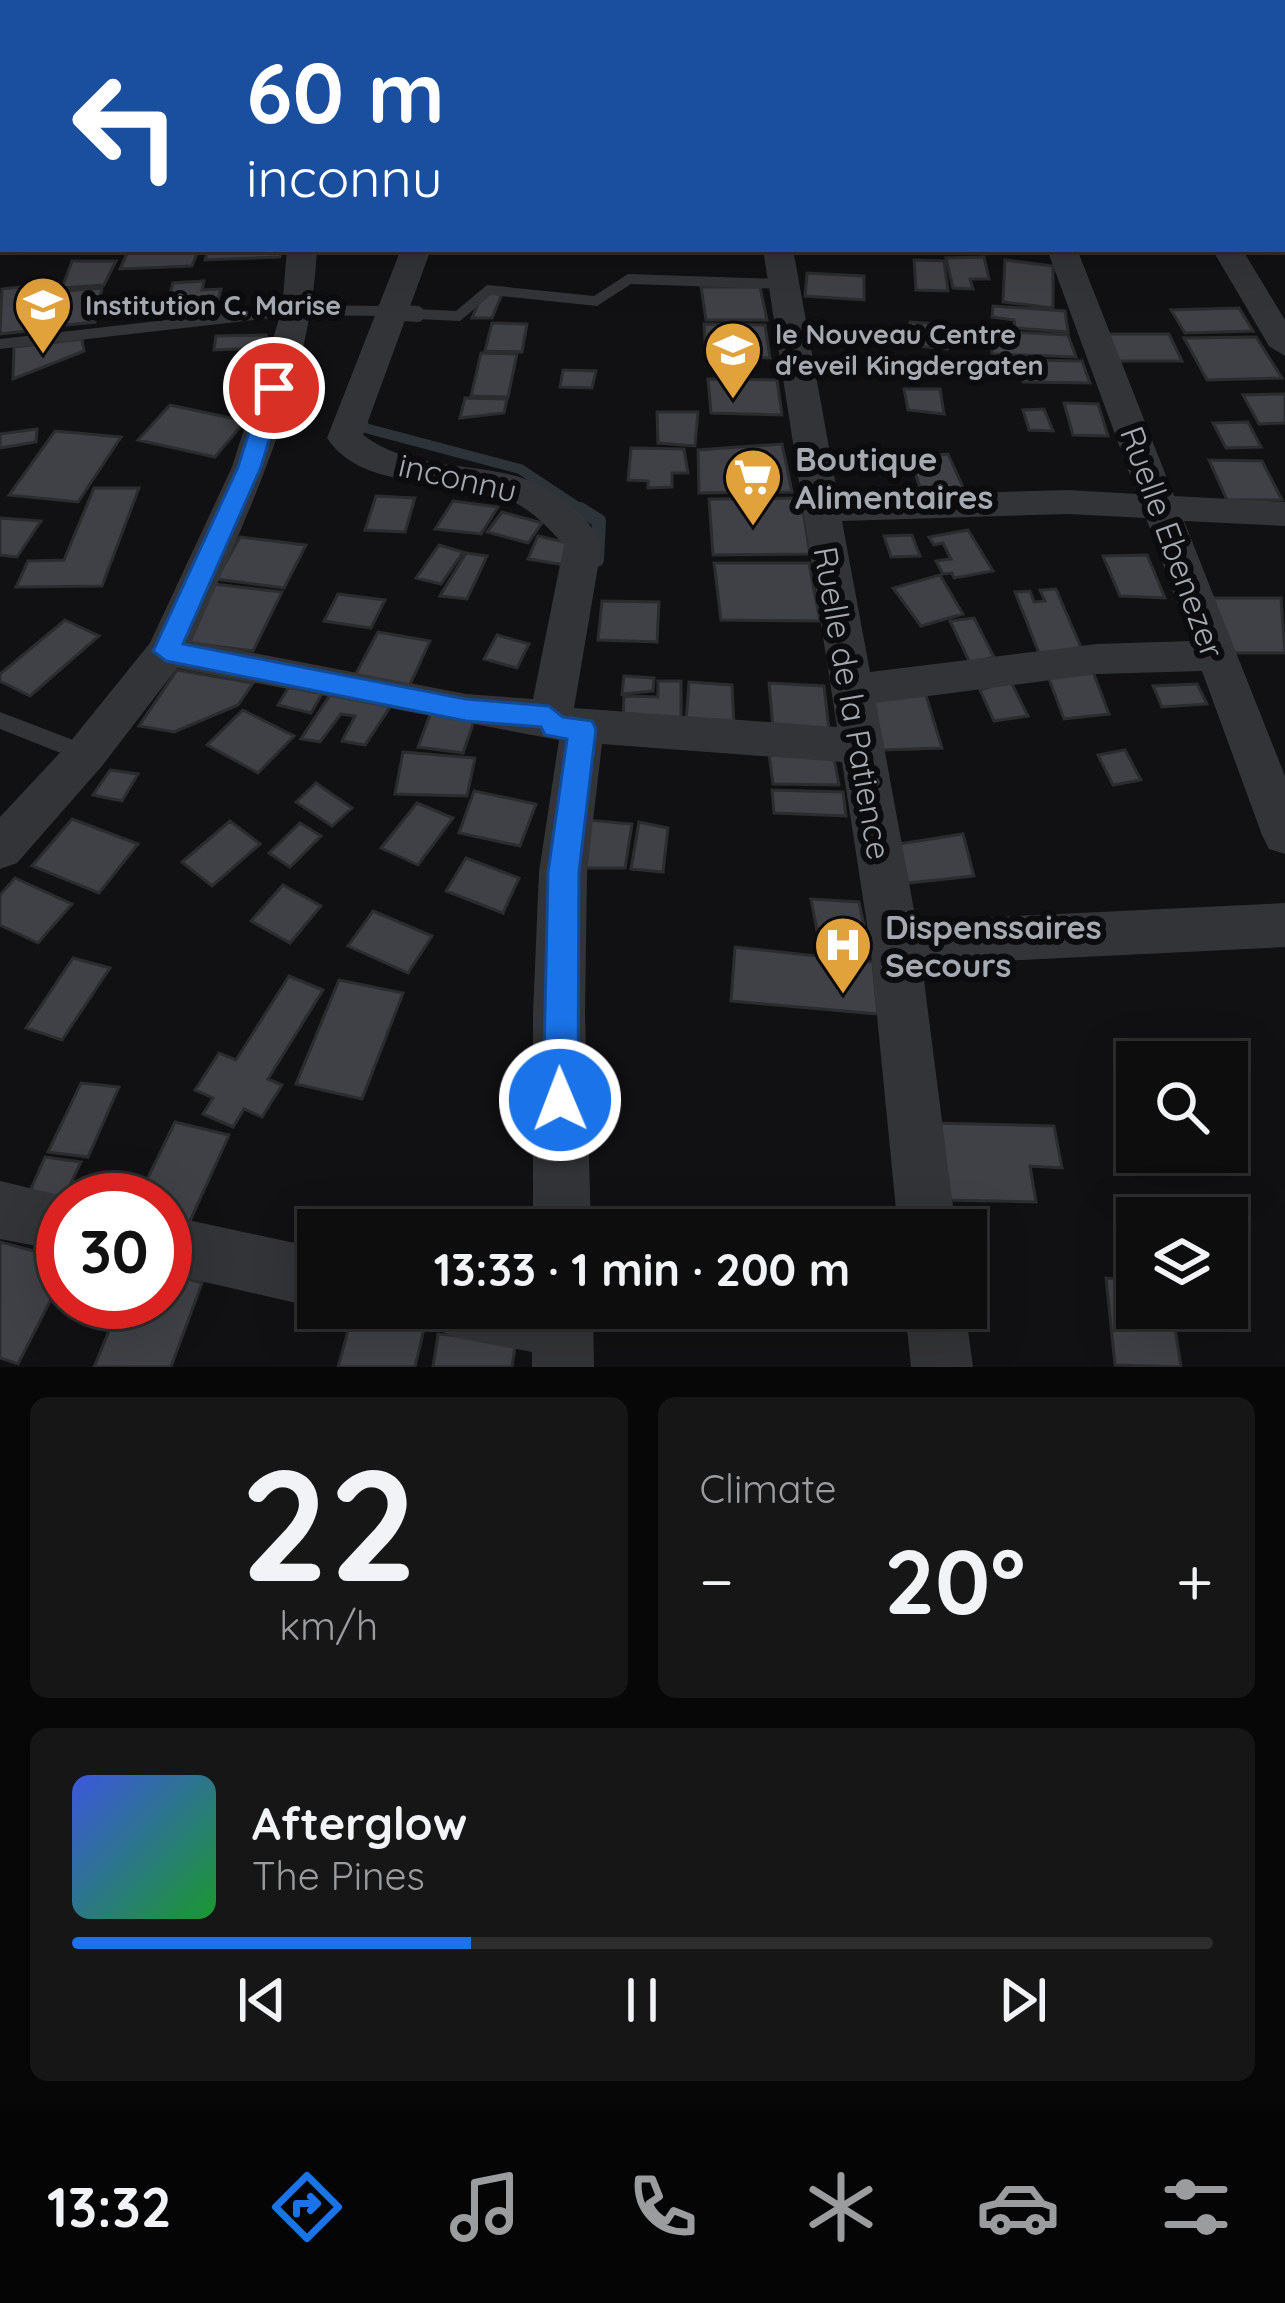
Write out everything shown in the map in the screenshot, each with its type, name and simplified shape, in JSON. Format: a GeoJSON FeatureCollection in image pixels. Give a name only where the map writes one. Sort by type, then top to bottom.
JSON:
{"type":"FeatureCollection","features":[{"type":"Feature","properties":{"kind":"street"},"geometry":{"type":"LineString","coordinates":[[0,850],[86,754],[166,651],[250,467],[298,310],[302,252]]}},
{"type":"Feature","properties":{"kind":"street","name":"inconnu"},"geometry":{"type":"LineString","coordinates":[[415,252],[344,438],[356,450],[392,462],[523,489],[566,518],[583,542],[566,725]]}},
{"type":"Feature","properties":{"kind":"street","name":"Ruelle Ebenezer"},"geometry":{"type":"LineString","coordinates":[[1063,252],[1285,835]]}},
{"type":"Feature","properties":{"kind":"street"},"geometry":{"type":"LineString","coordinates":[[1229,252],[1285,346]]}},
{"type":"Feature","properties":{"kind":"street","name":"Ruelle de la Patience"},"geometry":{"type":"LineString","coordinates":[[781,267],[895,944],[925,1209]]}},
{"type":"Feature","properties":{"kind":"street"},"geometry":{"type":"LineString","coordinates":[[1251,290],[1285,288]]}},
{"type":"Feature","properties":{"kind":"street"},"geometry":{"type":"LineString","coordinates":[[819,510],[1068,502],[1285,514]]}},
{"type":"Feature","properties":{"kind":"street"},"geometry":{"type":"LineString","coordinates":[[166,651],[566,725],[860,746]]}},
{"type":"Feature","properties":{"kind":"street"},"geometry":{"type":"LineString","coordinates":[[850,690],[1096,659],[1214,655]]}},
{"type":"Feature","properties":{"kind":"street"},"geometry":{"type":"LineString","coordinates":[[562,1209],[559,1013],[566,725]]}},
{"type":"Feature","properties":{"kind":"street"},"geometry":{"type":"LineString","coordinates":[[895,944],[1285,926]]}},
{"type":"Feature","properties":{"kind":"street"},"geometry":{"type":"LineString","coordinates":[[0,1210],[36,1217]]}},
{"type":"Feature","properties":{"kind":"street"},"geometry":{"type":"LineString","coordinates":[[192,1250],[297,1273]]}},
{"type":"Feature","properties":{"kind":"street"},"geometry":{"type":"LineString","coordinates":[[937,1329],[942,1367]]}},
{"type":"Feature","properties":{"kind":"lane"},"geometry":{"type":"LineString","coordinates":[[0,344],[298,310],[460,316],[487,290],[597,301],[628,279],[781,267]]}},
{"type":"Feature","properties":{"kind":"lane"},"geometry":{"type":"LineString","coordinates":[[0,720],[86,754]]}},
{"type":"Feature","properties":{"kind":"building"},"geometry":{"type":"Polygon","coordinates":[[[128,252],[198,252],[192,266],[120,269],[128,252]]]}},
{"type":"Feature","properties":{"kind":"building"},"geometry":{"type":"Polygon","coordinates":[[[207,252],[281,252],[280,257],[205,260],[207,252]]]}},
{"type":"Feature","properties":{"kind":"building"},"geometry":{"type":"Polygon","coordinates":[[[984,257],[989,279],[970,279],[973,289],[953,288],[946,258],[984,257]]]}},
{"type":"Feature","properties":{"kind":"building"},"geometry":{"type":"Polygon","coordinates":[[[914,260],[944,261],[948,291],[916,290],[914,260]]]}},
{"type":"Feature","properties":{"kind":"building"},"geometry":{"type":"Polygon","coordinates":[[[1005,260],[1053,266],[1053,308],[1003,302],[1005,260]]]}},
{"type":"Feature","properties":{"kind":"building"},"geometry":{"type":"Polygon","coordinates":[[[72,261],[116,261],[104,285],[62,288],[72,261]]]}},
{"type":"Feature","properties":{"kind":"building"},"geometry":{"type":"Polygon","coordinates":[[[807,273],[864,276],[864,300],[805,296],[807,273]]]}},
{"type":"Feature","properties":{"kind":"building"},"geometry":{"type":"Polygon","coordinates":[[[204,281],[202,290],[221,289],[215,311],[164,314],[173,283],[204,281]]]}},
{"type":"Feature","properties":{"kind":"building"},"geometry":{"type":"Polygon","coordinates":[[[47,284],[37,330],[0,334],[2,289],[47,284]]]}},
{"type":"Feature","properties":{"kind":"building"},"geometry":{"type":"Polygon","coordinates":[[[701,287],[760,287],[767,320],[706,320],[701,287]]]}},
{"type":"Feature","properties":{"kind":"building"},"geometry":{"type":"Polygon","coordinates":[[[102,288],[95,322],[56,326],[65,291],[102,288]]]}},
{"type":"Feature","properties":{"kind":"building"},"geometry":{"type":"Polygon","coordinates":[[[483,293],[502,294],[492,318],[472,318],[483,293]]]}},
{"type":"Feature","properties":{"kind":"building"},"geometry":{"type":"Polygon","coordinates":[[[993,306],[1065,311],[1068,332],[1015,328],[1014,320],[992,317],[993,306]]]}},
{"type":"Feature","properties":{"kind":"building"},"geometry":{"type":"Polygon","coordinates":[[[1239,308],[1253,331],[1185,333],[1171,310],[1239,308]]]}},
{"type":"Feature","properties":{"kind":"building"},"geometry":{"type":"Polygon","coordinates":[[[910,322],[948,325],[947,349],[909,345],[910,322]]]}},
{"type":"Feature","properties":{"kind":"building"},"geometry":{"type":"Polygon","coordinates":[[[492,323],[527,324],[522,352],[485,351],[492,323]]]}},
{"type":"Feature","properties":{"kind":"building"},"geometry":{"type":"Polygon","coordinates":[[[704,324],[765,325],[770,358],[706,356],[704,324]]]}},
{"type":"Feature","properties":{"kind":"building"},"geometry":{"type":"Polygon","coordinates":[[[993,331],[1068,335],[1076,357],[992,354],[993,331]]]}},
{"type":"Feature","properties":{"kind":"building"},"geometry":{"type":"Polygon","coordinates":[[[1106,334],[1169,334],[1182,361],[1117,361],[1106,334]]]}},
{"type":"Feature","properties":{"kind":"building"},"geometry":{"type":"Polygon","coordinates":[[[266,335],[264,348],[214,350],[216,336],[266,335]]]}},
{"type":"Feature","properties":{"kind":"building"},"geometry":{"type":"Polygon","coordinates":[[[1256,337],[1282,378],[1207,380],[1184,338],[1256,337]]]}},
{"type":"Feature","properties":{"kind":"building"},"geometry":{"type":"Polygon","coordinates":[[[82,339],[84,351],[13,379],[14,347],[82,339]]]}},
{"type":"Feature","properties":{"kind":"building"},"geometry":{"type":"Polygon","coordinates":[[[481,353],[517,354],[508,397],[471,396],[481,353]]]}},
{"type":"Feature","properties":{"kind":"building"},"geometry":{"type":"Polygon","coordinates":[[[1017,360],[1082,361],[1090,383],[1023,382],[1017,360]]]}},
{"type":"Feature","properties":{"kind":"building"},"geometry":{"type":"Polygon","coordinates":[[[563,370],[596,371],[592,388],[560,387],[563,370]]]}},
{"type":"Feature","properties":{"kind":"building"},"geometry":{"type":"Polygon","coordinates":[[[708,379],[777,380],[782,415],[711,413],[708,379]]]}},
{"type":"Feature","properties":{"kind":"building"},"geometry":{"type":"Polygon","coordinates":[[[904,389],[940,389],[944,414],[908,410],[904,389]]]}},
{"type":"Feature","properties":{"kind":"building"},"geometry":{"type":"Polygon","coordinates":[[[1285,394],[1285,423],[1259,424],[1243,395],[1285,394]]]}},
{"type":"Feature","properties":{"kind":"building"},"geometry":{"type":"Polygon","coordinates":[[[465,398],[507,399],[504,413],[460,418],[465,398]]]}},
{"type":"Feature","properties":{"kind":"building"},"geometry":{"type":"Polygon","coordinates":[[[1064,403],[1098,404],[1108,436],[1073,435],[1064,403]]]}},
{"type":"Feature","properties":{"kind":"building"},"geometry":{"type":"Polygon","coordinates":[[[170,405],[245,421],[215,457],[138,440],[170,405]]]}},
{"type":"Feature","properties":{"kind":"building"},"geometry":{"type":"Polygon","coordinates":[[[1044,409],[1053,431],[1029,430],[1023,410],[1044,409]]]}},
{"type":"Feature","properties":{"kind":"building"},"geometry":{"type":"Polygon","coordinates":[[[657,412],[698,412],[695,446],[658,443],[657,412]]]}},
{"type":"Feature","properties":{"kind":"building"},"geometry":{"type":"Polygon","coordinates":[[[1248,422],[1261,447],[1226,448],[1213,423],[1248,422]]]}},
{"type":"Feature","properties":{"kind":"building"},"geometry":{"type":"Polygon","coordinates":[[[37,429],[36,442],[0,448],[0,434],[37,429]]]}},
{"type":"Feature","properties":{"kind":"building"},"geometry":{"type":"Polygon","coordinates":[[[55,431],[121,437],[78,502],[9,495],[55,431]]]}},
{"type":"Feature","properties":{"kind":"building"},"geometry":{"type":"Polygon","coordinates":[[[782,444],[792,492],[699,493],[698,450],[782,444]]]}},
{"type":"Feature","properties":{"kind":"building"},"geometry":{"type":"Polygon","coordinates":[[[631,448],[684,449],[688,473],[672,473],[672,487],[648,488],[648,481],[628,480],[631,448]]]}},
{"type":"Feature","properties":{"kind":"building"},"geometry":{"type":"Polygon","coordinates":[[[948,454],[966,494],[923,497],[910,457],[948,454]]]}},
{"type":"Feature","properties":{"kind":"building"},"geometry":{"type":"Polygon","coordinates":[[[1209,460],[1262,461],[1282,500],[1227,500],[1209,460]]]}},
{"type":"Feature","properties":{"kind":"building"},"geometry":{"type":"Polygon","coordinates":[[[94,488],[139,488],[102,586],[16,587],[28,561],[64,560],[94,488]]]}},
{"type":"Feature","properties":{"kind":"building"},"geometry":{"type":"Polygon","coordinates":[[[376,496],[415,498],[405,532],[365,530],[376,496]]]}},
{"type":"Feature","properties":{"kind":"building"},"geometry":{"type":"Polygon","coordinates":[[[801,498],[810,554],[713,555],[709,499],[801,498]]]}},
{"type":"Feature","properties":{"kind":"building"},"geometry":{"type":"Polygon","coordinates":[[[453,501],[498,507],[481,534],[435,529],[453,501]]]}},
{"type":"Feature","properties":{"kind":"building"},"geometry":{"type":"Polygon","coordinates":[[[502,512],[542,523],[528,543],[487,532],[502,512]]]}},
{"type":"Feature","properties":{"kind":"building"},"geometry":{"type":"Polygon","coordinates":[[[0,518],[41,521],[17,557],[0,555],[0,518]]]}},
{"type":"Feature","properties":{"kind":"building"},"geometry":{"type":"Polygon","coordinates":[[[968,530],[993,571],[954,578],[952,573],[943,574],[936,561],[951,559],[943,543],[934,545],[929,537],[968,530]]]}},
{"type":"Feature","properties":{"kind":"building"},"geometry":{"type":"Polygon","coordinates":[[[912,535],[920,556],[891,557],[884,536],[912,535]]]}},
{"type":"Feature","properties":{"kind":"building"},"geometry":{"type":"Polygon","coordinates":[[[538,536],[569,543],[565,565],[528,559],[538,536]]]}},
{"type":"Feature","properties":{"kind":"building"},"geometry":{"type":"Polygon","coordinates":[[[240,537],[306,545],[284,588],[216,579],[240,537]]]}},
{"type":"Feature","properties":{"kind":"building"},"geometry":{"type":"Polygon","coordinates":[[[439,545],[463,552],[441,584],[416,578],[439,545]]]}},
{"type":"Feature","properties":{"kind":"building"},"geometry":{"type":"Polygon","coordinates":[[[466,553],[487,556],[467,599],[440,596],[466,553]]]}},
{"type":"Feature","properties":{"kind":"building"},"geometry":{"type":"Polygon","coordinates":[[[1147,555],[1165,598],[1120,596],[1103,556],[1147,555]]]}},
{"type":"Feature","properties":{"kind":"building"},"geometry":{"type":"Polygon","coordinates":[[[714,563],[809,563],[820,621],[721,620],[714,563]]]}},
{"type":"Feature","properties":{"kind":"building"},"geometry":{"type":"Polygon","coordinates":[[[940,575],[963,614],[921,626],[893,588],[940,575]]]}},
{"type":"Feature","properties":{"kind":"building"},"geometry":{"type":"Polygon","coordinates":[[[214,584],[282,592],[253,651],[182,642],[214,584]]]}},
{"type":"Feature","properties":{"kind":"building"},"geometry":{"type":"Polygon","coordinates":[[[1056,589],[1082,650],[1039,653],[1015,592],[1030,591],[1034,602],[1045,601],[1040,590],[1056,589]]]}},
{"type":"Feature","properties":{"kind":"building"},"geometry":{"type":"Polygon","coordinates":[[[338,594],[385,600],[371,628],[324,621],[338,594]]]}},
{"type":"Feature","properties":{"kind":"building"},"geometry":{"type":"Polygon","coordinates":[[[1209,598],[1281,598],[1285,653],[1231,653],[1209,598]]]}},
{"type":"Feature","properties":{"kind":"building"},"geometry":{"type":"Polygon","coordinates":[[[602,601],[659,602],[657,642],[598,640],[602,601]]]}},
{"type":"Feature","properties":{"kind":"building"},"geometry":{"type":"Polygon","coordinates":[[[974,618],[994,657],[970,663],[950,621],[974,618]]]}},
{"type":"Feature","properties":{"kind":"building"},"geometry":{"type":"Polygon","coordinates":[[[65,620],[99,636],[30,696],[0,681],[0,674],[65,620]]]}},
{"type":"Feature","properties":{"kind":"building"},"geometry":{"type":"Polygon","coordinates":[[[378,632],[430,641],[407,691],[352,681],[378,632]]]}},
{"type":"Feature","properties":{"kind":"building"},"geometry":{"type":"Polygon","coordinates":[[[497,635],[529,644],[517,668],[484,659],[497,635]]]}},
{"type":"Feature","properties":{"kind":"building"},"geometry":{"type":"Polygon","coordinates":[[[177,670],[253,683],[238,705],[174,732],[139,726],[177,670]]]}},
{"type":"Feature","properties":{"kind":"building"},"geometry":{"type":"Polygon","coordinates":[[[1093,672],[1109,714],[1064,719],[1048,676],[1093,672]]]}},
{"type":"Feature","properties":{"kind":"building"},"geometry":{"type":"Polygon","coordinates":[[[624,676],[654,678],[653,691],[622,694],[624,676]]]}},
{"type":"Feature","properties":{"kind":"building"},"geometry":{"type":"Polygon","coordinates":[[[293,680],[326,687],[311,713],[278,705],[293,680]]]}},
{"type":"Feature","properties":{"kind":"building"},"geometry":{"type":"Polygon","coordinates":[[[1010,680],[1028,716],[994,721],[980,690],[1010,680]]]}},
{"type":"Feature","properties":{"kind":"building"},"geometry":{"type":"Polygon","coordinates":[[[658,681],[681,681],[681,723],[623,722],[624,696],[658,697],[658,681]]]}},
{"type":"Feature","properties":{"kind":"building"},"geometry":{"type":"Polygon","coordinates":[[[689,682],[732,685],[734,724],[686,722],[689,682]]]}},
{"type":"Feature","properties":{"kind":"building"},"geometry":{"type":"Polygon","coordinates":[[[769,683],[824,686],[829,730],[773,728],[769,683]]]}},
{"type":"Feature","properties":{"kind":"building"},"geometry":{"type":"Polygon","coordinates":[[[1197,684],[1207,704],[1162,707],[1153,686],[1197,684]]]}},
{"type":"Feature","properties":{"kind":"building"},"geometry":{"type":"Polygon","coordinates":[[[334,689],[394,701],[365,745],[342,741],[355,716],[341,714],[320,742],[301,739],[334,689]]]}},
{"type":"Feature","properties":{"kind":"building"},"geometry":{"type":"Polygon","coordinates":[[[869,692],[925,692],[942,748],[883,750],[869,692]]]}},
{"type":"Feature","properties":{"kind":"building"},"geometry":{"type":"Polygon","coordinates":[[[243,710],[294,736],[258,773],[207,745],[243,710]]]}},
{"type":"Feature","properties":{"kind":"building"},"geometry":{"type":"Polygon","coordinates":[[[431,712],[475,718],[463,753],[418,747],[431,712]]]}},
{"type":"Feature","properties":{"kind":"building"},"geometry":{"type":"Polygon","coordinates":[[[768,747],[832,748],[839,785],[773,784],[768,747]]]}},
{"type":"Feature","properties":{"kind":"building"},"geometry":{"type":"Polygon","coordinates":[[[1125,750],[1141,780],[1113,785],[1098,755],[1125,750]]]}},
{"type":"Feature","properties":{"kind":"building"},"geometry":{"type":"Polygon","coordinates":[[[403,752],[475,758],[467,796],[395,794],[403,752]]]}},
{"type":"Feature","properties":{"kind":"building"},"geometry":{"type":"Polygon","coordinates":[[[110,770],[138,774],[122,801],[93,795],[110,770]]]}},
{"type":"Feature","properties":{"kind":"building"},"geometry":{"type":"Polygon","coordinates":[[[316,783],[352,808],[332,826],[296,802],[316,783]]]}},
{"type":"Feature","properties":{"kind":"building"},"geometry":{"type":"Polygon","coordinates":[[[772,790],[843,792],[846,816],[774,813],[772,790]]]}},
{"type":"Feature","properties":{"kind":"building"},"geometry":{"type":"Polygon","coordinates":[[[474,791],[536,804],[520,846],[459,833],[474,791]]]}},
{"type":"Feature","properties":{"kind":"building"},"geometry":{"type":"Polygon","coordinates":[[[417,803],[453,818],[418,865],[381,848],[417,803]]]}},
{"type":"Feature","properties":{"kind":"building"},"geometry":{"type":"Polygon","coordinates":[[[72,819],[138,844],[99,893],[32,866],[72,819]]]}},
{"type":"Feature","properties":{"kind":"building"},"geometry":{"type":"Polygon","coordinates":[[[587,820],[632,824],[625,868],[579,868],[587,820]]]}},
{"type":"Feature","properties":{"kind":"building"},"geometry":{"type":"Polygon","coordinates":[[[230,821],[260,844],[212,886],[182,862],[230,821]]]}},
{"type":"Feature","properties":{"kind":"building"},"geometry":{"type":"Polygon","coordinates":[[[639,822],[668,828],[663,872],[631,869],[639,822]]]}},
{"type":"Feature","properties":{"kind":"building"},"geometry":{"type":"Polygon","coordinates":[[[300,823],[321,836],[290,867],[269,853],[300,823]]]}},
{"type":"Feature","properties":{"kind":"building"},"geometry":{"type":"Polygon","coordinates":[[[963,834],[974,876],[908,883],[899,844],[963,834]]]}},
{"type":"Feature","properties":{"kind":"building"},"geometry":{"type":"Polygon","coordinates":[[[466,858],[519,878],[503,913],[446,891],[466,858]]]}},
{"type":"Feature","properties":{"kind":"building"},"geometry":{"type":"Polygon","coordinates":[[[15,878],[72,904],[38,943],[0,925],[0,895],[15,878]]]}},
{"type":"Feature","properties":{"kind":"building"},"geometry":{"type":"Polygon","coordinates":[[[283,885],[321,906],[290,943],[251,921],[283,885]]]}},
{"type":"Feature","properties":{"kind":"building"},"geometry":{"type":"Polygon","coordinates":[[[811,899],[859,902],[868,943],[819,941],[811,899]]]}},
{"type":"Feature","properties":{"kind":"building"},"geometry":{"type":"Polygon","coordinates":[[[373,911],[432,936],[408,973],[348,946],[373,911]]]}},
{"type":"Feature","properties":{"kind":"building"},"geometry":{"type":"Polygon","coordinates":[[[735,947],[873,962],[878,1014],[731,1001],[735,947]]]}},
{"type":"Feature","properties":{"kind":"building"},"geometry":{"type":"Polygon","coordinates":[[[73,958],[110,968],[62,1040],[26,1028],[73,958]]]}},
{"type":"Feature","properties":{"kind":"building"},"geometry":{"type":"Polygon","coordinates":[[[289,976],[323,990],[268,1079],[282,1085],[262,1117],[244,1109],[233,1127],[203,1114],[213,1098],[195,1090],[219,1053],[236,1060],[289,976]]]}},
{"type":"Feature","properties":{"kind":"building"},"geometry":{"type":"Polygon","coordinates":[[[339,980],[403,993],[362,1099],[296,1084],[339,980]]]}},
{"type":"Feature","properties":{"kind":"building"},"geometry":{"type":"Polygon","coordinates":[[[81,1083],[119,1087],[88,1157],[48,1152],[81,1083]]]}},
{"type":"Feature","properties":{"kind":"building"},"geometry":{"type":"Polygon","coordinates":[[[175,1122],[229,1135],[192,1217],[192,1173],[150,1173],[175,1122]]]}},
{"type":"Feature","properties":{"kind":"building"},"geometry":{"type":"Polygon","coordinates":[[[933,1123],[1054,1126],[1062,1168],[1030,1166],[1036,1202],[943,1200],[933,1123]]]}},
{"type":"Feature","properties":{"kind":"building"},"geometry":{"type":"Polygon","coordinates":[[[45,1157],[81,1162],[76,1173],[38,1173],[45,1157]]]}},
{"type":"Feature","properties":{"kind":"building"},"geometry":{"type":"Polygon","coordinates":[[[36,1178],[36,1199],[27,1198],[36,1178]]]}},
{"type":"Feature","properties":{"kind":"building"},"geometry":{"type":"Polygon","coordinates":[[[0,1242],[36,1252],[36,1329],[18,1364],[0,1358],[0,1242]]]}},
{"type":"Feature","properties":{"kind":"building"},"geometry":{"type":"Polygon","coordinates":[[[1106,1278],[1116,1279],[1116,1329],[1175,1329],[1181,1367],[1115,1365],[1106,1278]]]}},
{"type":"Feature","properties":{"kind":"building"},"geometry":{"type":"Polygon","coordinates":[[[192,1280],[202,1283],[192,1310],[192,1280]]]}},
{"type":"Feature","properties":{"kind":"building"},"geometry":{"type":"Polygon","coordinates":[[[110,1329],[185,1329],[171,1367],[94,1367],[110,1329]]]}},
{"type":"Feature","properties":{"kind":"building"},"geometry":{"type":"Polygon","coordinates":[[[348,1329],[424,1329],[415,1367],[338,1367],[348,1329]]]}},
{"type":"Feature","properties":{"kind":"building"},"geometry":{"type":"Polygon","coordinates":[[[438,1334],[516,1341],[512,1367],[433,1367],[438,1334]]]}},
{"type":"Feature","properties":{"kind":"waterway"},"geometry":{"type":"LineString","coordinates":[[360,416],[365,428],[520,469],[585,512]]}},
{"type":"Feature","properties":{"kind":"waterway"},"geometry":{"type":"LineString","coordinates":[[580,509],[599,521],[597,560]]}},
{"type":"Feature","properties":{"kind":"place","name":"Institution C. Marise"},"geometry":{"type":"Point","coordinates":[43,356]}},
{"type":"Feature","properties":{"kind":"place","name":"le Nouveau Centre d'eveil Kingdergaten"},"geometry":{"type":"Point","coordinates":[733,401]}},
{"type":"Feature","properties":{"kind":"place","name":"Boutique Alimentaires"},"geometry":{"type":"Point","coordinates":[753,528]}},
{"type":"Feature","properties":{"kind":"place","name":"Dispenssaires Secours"},"geometry":{"type":"Point","coordinates":[843,996]}},
{"type":"Feature","properties":{"kind":"route"},"geometry":{"type":"LineString","coordinates":[[274,388],[250,467],[166,651],[466,710],[549,717],[555,727],[582,729],[563,872],[560,1100]]}}]}
